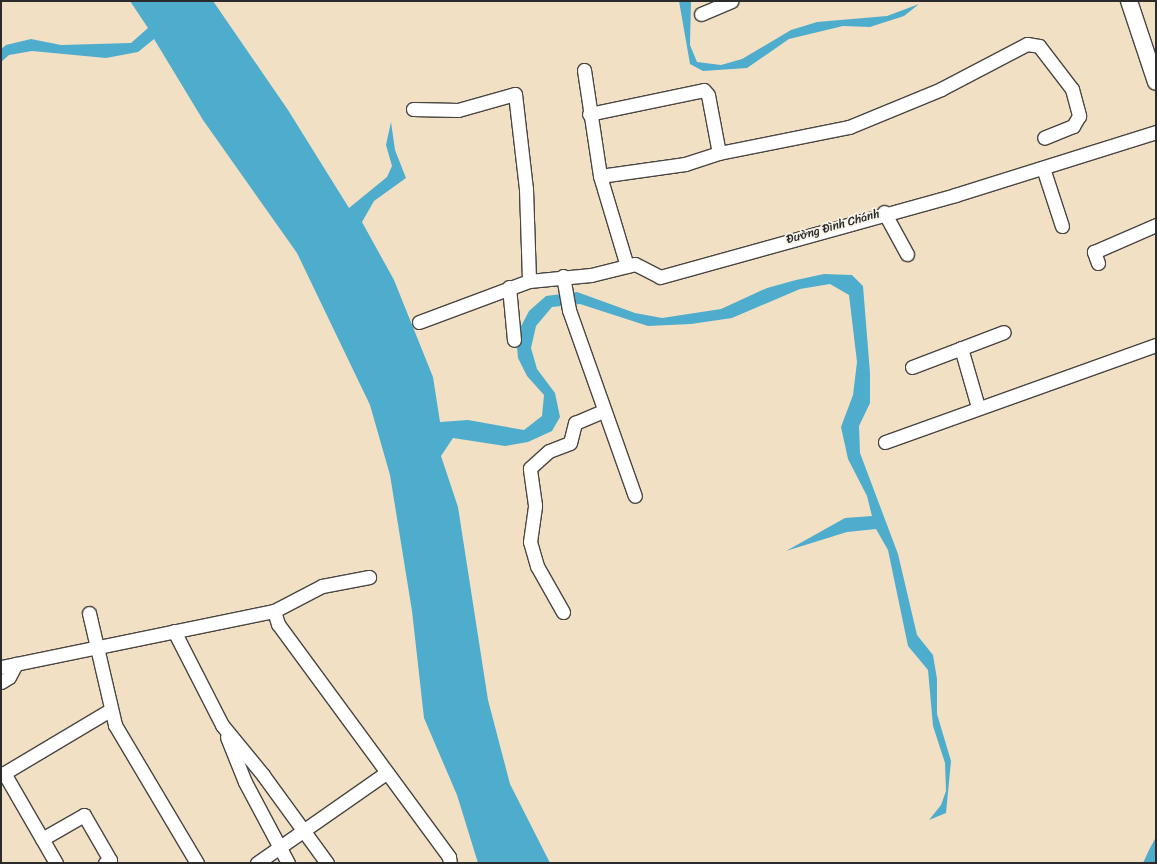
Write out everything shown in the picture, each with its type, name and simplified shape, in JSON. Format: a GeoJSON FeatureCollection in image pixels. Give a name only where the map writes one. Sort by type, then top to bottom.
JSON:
{"type":"FeatureCollection","features":[{"type":"Feature","properties":{"kind":"main road"},"geometry":{"type":"LineString","coordinates":[[1129,1],[1156,82]]}},
{"type":"Feature","properties":{"kind":"street"},"geometry":{"type":"LineString","coordinates":[[701,14],[731,1]]}},
{"type":"Feature","properties":{"kind":"street"},"geometry":{"type":"LineString","coordinates":[[600,176],[685,164],[720,153],[787,142],[875,118],[1027,44],[1039,46],[1072,89],[1079,116],[1073,126],[1044,138]]}},
{"type":"Feature","properties":{"kind":"street"},"geometry":{"type":"LineString","coordinates":[[584,70],[589,114],[600,176],[627,266]]}},
{"type":"Feature","properties":{"kind":"street"},"geometry":{"type":"LineString","coordinates":[[589,114],[704,90],[708,95],[720,153]]}},
{"type":"Feature","properties":{"kind":"street"},"geometry":{"type":"LineString","coordinates":[[413,109],[458,110],[515,94],[526,189],[529,281]]}},
{"type":"Feature","properties":{"kind":"street","name":"Đường Đình Chánh"},"geometry":{"type":"LineString","coordinates":[[419,322],[509,286],[529,281],[563,276],[590,275],[635,264],[660,277],[884,212],[1043,168],[1156,132]]}},
{"type":"Feature","properties":{"kind":"street"},"geometry":{"type":"LineString","coordinates":[[1043,168],[1062,226]]}},
{"type":"Feature","properties":{"kind":"street"},"geometry":{"type":"LineString","coordinates":[[884,212],[907,254]]}},
{"type":"Feature","properties":{"kind":"street"},"geometry":{"type":"LineString","coordinates":[[1098,263],[1094,252],[1156,225]]}},
{"type":"Feature","properties":{"kind":"street"},"geometry":{"type":"LineString","coordinates":[[563,276],[569,306],[593,371],[603,411],[635,496]]}},
{"type":"Feature","properties":{"kind":"street"},"geometry":{"type":"LineString","coordinates":[[509,286],[514,340]]}},
{"type":"Feature","properties":{"kind":"street"},"geometry":{"type":"LineString","coordinates":[[912,367],[1004,332]]}},
{"type":"Feature","properties":{"kind":"street"},"geometry":{"type":"LineString","coordinates":[[885,442],[978,407],[1156,345]]}},
{"type":"Feature","properties":{"kind":"street"},"geometry":{"type":"LineString","coordinates":[[961,348],[978,407]]}},
{"type":"Feature","properties":{"kind":"street"},"geometry":{"type":"LineString","coordinates":[[563,612],[543,579],[532,548],[530,529],[535,506],[530,468],[549,451],[570,442],[575,423],[603,411]]}},
{"type":"Feature","properties":{"kind":"street"},"geometry":{"type":"LineString","coordinates":[[1,667],[274,611],[322,586],[370,577]]}},
{"type":"Feature","properties":{"kind":"street"},"geometry":{"type":"LineString","coordinates":[[274,611],[278,624],[450,863]]}},
{"type":"Feature","properties":{"kind":"street"},"geometry":{"type":"LineString","coordinates":[[89,613],[110,710],[197,863]]}},
{"type":"Feature","properties":{"kind":"street"},"geometry":{"type":"LineString","coordinates":[[174,631],[222,725],[245,782],[279,849],[288,863]]}},
{"type":"Feature","properties":{"kind":"street"},"geometry":{"type":"LineString","coordinates":[[1,682],[9,677],[16,664]]}},
{"type":"Feature","properties":{"kind":"street"},"geometry":{"type":"LineString","coordinates":[[56,863],[2,774],[110,710]]}},
{"type":"Feature","properties":{"kind":"street"},"geometry":{"type":"LineString","coordinates":[[222,725],[305,831],[327,863]]}},
{"type":"Feature","properties":{"kind":"street"},"geometry":{"type":"LineString","coordinates":[[257,863],[305,831],[386,773]]}},
{"type":"Feature","properties":{"kind":"street"},"geometry":{"type":"LineString","coordinates":[[42,838],[84,815],[110,860],[105,863]]}},
{"type":"Feature","properties":{"kind":"water"},"geometry":{"type":"Polygon","coordinates":[[[130,1],[213,1],[288,110],[349,208],[387,177],[392,166],[386,145],[391,122],[395,150],[406,178],[374,201],[362,222],[394,280],[433,377],[440,422],[468,420],[524,430],[542,416],[544,395],[527,376],[518,358],[516,336],[529,311],[546,296],[577,292],[635,313],[662,318],[721,309],[767,288],[796,280],[824,274],[852,275],[863,286],[870,373],[870,403],[859,426],[860,453],[898,554],[917,635],[933,655],[937,679],[937,714],[951,761],[946,813],[929,820],[941,805],[946,791],[945,763],[933,726],[928,670],[908,646],[888,550],[876,529],[847,532],[786,551],[845,518],[872,516],[867,496],[848,459],[841,427],[853,395],[857,362],[849,295],[830,284],[800,289],[732,318],[691,324],[648,326],[580,304],[552,307],[536,326],[531,348],[537,369],[555,393],[560,417],[552,431],[528,442],[505,446],[453,438],[441,456],[458,507],[488,700],[510,784],[550,863],[478,863],[457,795],[424,718],[412,611],[390,475],[370,405],[297,253],[203,120],[154,39],[138,52],[106,58],[32,51],[9,55],[1,62],[1,49],[6,45],[31,39],[61,45],[131,43],[148,28],[130,1]]]}},
{"type":"Feature","properties":{"kind":"water"},"geometry":{"type":"Polygon","coordinates":[[[679,1],[691,1],[690,45],[697,62],[721,65],[742,59],[791,30],[817,22],[887,16],[919,4],[904,16],[870,27],[843,26],[789,39],[747,68],[703,71],[690,64],[679,1]]]}},
{"type":"Feature","properties":{"kind":"water"},"geometry":{"type":"Polygon","coordinates":[[[1156,837],[1156,863],[1143,863],[1149,850],[1156,837]]]}}]}
